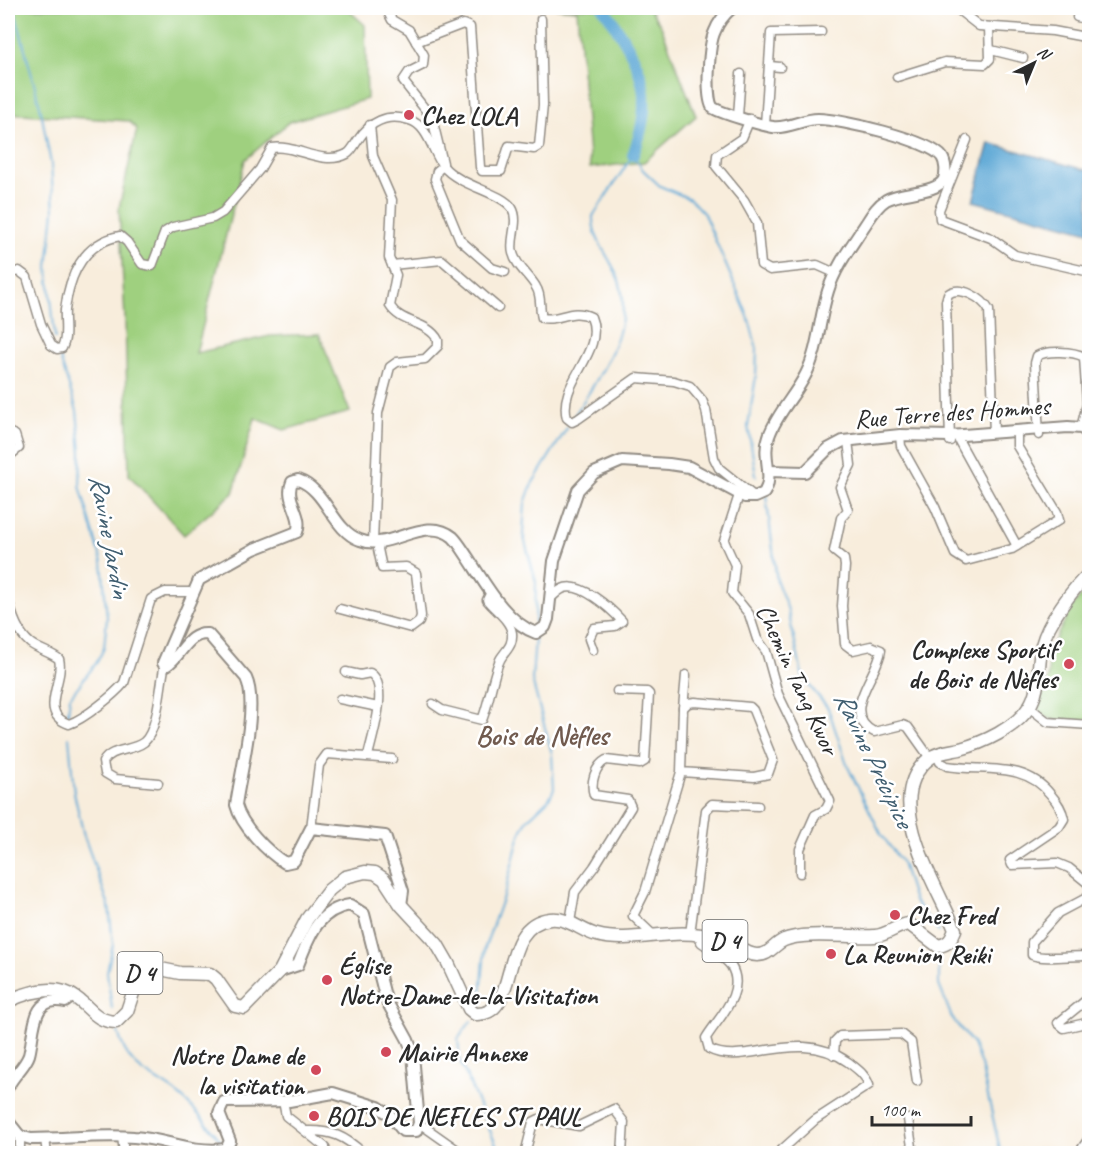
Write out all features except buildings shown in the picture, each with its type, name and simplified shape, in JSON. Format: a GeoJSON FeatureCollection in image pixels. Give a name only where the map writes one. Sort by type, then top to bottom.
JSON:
{"type":"FeatureCollection","features":[{"type":"Feature","properties":{"kind":"main road"},"geometry":{"type":"LineString","coordinates":[[934,756],[985,740],[1016,720],[1029,707],[1037,687],[1043,642],[1072,592],[1089,573]]}},
{"type":"Feature","properties":{"kind":"main road","name":"D 4"},"geometry":{"type":"LineString","coordinates":[[8,1001],[26,993],[42,990],[65,992],[101,1020],[116,1023],[127,1011],[140,972],[151,967],[180,974],[210,974],[240,1010],[280,971],[314,908],[345,877],[353,873],[375,873],[384,879],[401,905],[437,944],[469,1009],[475,1014],[490,1012],[496,1006],[504,990],[513,950],[538,922],[550,919],[570,921],[595,935],[604,936],[696,934],[733,944],[754,955],[770,952],[784,940],[836,935],[874,936],[909,924],[938,946],[951,940],[955,930],[924,861],[909,812],[911,786],[920,768],[934,756]]}},
{"type":"Feature","properties":{"kind":"street"},"geometry":{"type":"LineString","coordinates":[[386,8],[389,16],[409,30],[425,61],[420,68],[405,75],[403,81],[432,118],[443,166]]}},
{"type":"Feature","properties":{"kind":"street"},"geometry":{"type":"LineString","coordinates":[[158,783],[115,779],[105,773],[103,762],[112,753],[136,746],[148,736],[158,707],[165,657],[177,636],[192,592],[199,580],[274,539],[297,532],[299,520],[291,503],[289,488],[292,482],[298,480],[322,498],[348,534],[357,540],[376,542],[432,529],[442,531],[457,541],[491,592],[521,625],[536,633],[545,627],[551,597],[554,561],[578,490],[594,473],[606,466],[629,461],[688,467],[739,495],[755,497],[764,493],[769,475],[764,455],[769,436],[773,425],[805,376],[814,355],[827,293],[835,273],[874,210],[886,200],[908,192],[938,187],[945,174],[942,158],[927,147],[894,135],[849,123],[820,119],[776,127],[713,108],[708,92],[714,33],[732,8]]}},
{"type":"Feature","properties":{"kind":"street"},"geometry":{"type":"LineString","coordinates":[[956,8],[979,26],[1053,31],[1089,38]]}},
{"type":"Feature","properties":{"kind":"street"},"geometry":{"type":"LineString","coordinates":[[1077,17],[1089,20]]}},
{"type":"Feature","properties":{"kind":"street"},"geometry":{"type":"LineString","coordinates":[[416,42],[463,24],[470,27],[482,171],[501,171],[509,146],[534,149],[539,146],[543,105],[541,19]]}},
{"type":"Feature","properties":{"kind":"street"},"geometry":{"type":"LineString","coordinates":[[897,77],[943,63],[985,64],[990,59],[991,50],[989,27]]}},
{"type":"Feature","properties":{"kind":"street"},"geometry":{"type":"LineString","coordinates":[[765,125],[771,33],[821,32]]}},
{"type":"Feature","properties":{"kind":"street"},"geometry":{"type":"LineString","coordinates":[[991,50],[1023,58]]}},
{"type":"Feature","properties":{"kind":"street"},"geometry":{"type":"LineString","coordinates":[[770,66],[780,67]]}},
{"type":"Feature","properties":{"kind":"street"},"geometry":{"type":"LineString","coordinates":[[738,116],[741,74]]}},
{"type":"Feature","properties":{"kind":"street"},"geometry":{"type":"LineString","coordinates":[[8,274],[19,271],[27,277],[47,339],[57,349],[62,348],[65,342],[65,311],[74,271],[87,253],[111,237],[120,236],[142,264],[152,266],[165,232],[173,227],[213,218],[223,212],[260,169],[272,148],[279,147],[320,157],[342,155],[349,153],[370,124],[388,118],[409,120],[424,131],[443,166],[453,175],[504,201],[512,209],[515,217],[513,255],[536,287],[542,318],[548,319],[572,313],[591,317],[595,326],[594,338],[572,385],[566,403],[567,418],[572,422],[578,419],[636,378],[650,377],[685,384],[702,400],[714,458],[719,468],[755,497]]}},
{"type":"Feature","properties":{"kind":"street"},"geometry":{"type":"LineString","coordinates":[[750,119],[746,134],[717,155],[715,160],[716,166],[744,200],[757,223],[761,265],[770,270],[817,265],[835,273]]}},
{"type":"Feature","properties":{"kind":"street"},"geometry":{"type":"LineString","coordinates":[[340,609],[411,628],[416,627],[419,622],[421,616],[416,573],[406,567],[382,568],[376,542],[378,413],[390,367],[397,362],[425,359],[438,346],[438,340],[427,328],[395,314],[390,306],[396,275],[389,258],[392,200],[373,156],[370,124]]}},
{"type":"Feature","properties":{"kind":"street"},"geometry":{"type":"LineString","coordinates":[[967,140],[939,210],[940,219],[991,238],[1015,255],[1089,272]]}},
{"type":"Feature","properties":{"kind":"street"},"geometry":{"type":"LineString","coordinates":[[443,166],[437,171],[435,180],[455,232],[492,268],[505,272]]}},
{"type":"Feature","properties":{"kind":"street"},"geometry":{"type":"LineString","coordinates":[[392,266],[442,260],[498,308]]}},
{"type":"Feature","properties":{"kind":"street"},"geometry":{"type":"LineString","coordinates":[[994,433],[988,344],[989,310],[981,300],[960,290],[954,290],[948,294],[946,301],[953,439],[1017,546]]}},
{"type":"Feature","properties":{"kind":"street"},"geometry":{"type":"LineString","coordinates":[[1039,433],[1036,356],[1041,353],[1074,353],[1084,357],[1088,387],[1083,430]]}},
{"type":"Feature","properties":{"kind":"street","name":"Rue Terre des Hommes"},"geometry":{"type":"LineString","coordinates":[[953,439],[994,433],[1083,430]]}},
{"type":"Feature","properties":{"kind":"street"},"geometry":{"type":"LineString","coordinates":[[8,432],[15,435],[19,448],[8,457]]}},
{"type":"Feature","properties":{"kind":"street","name":"Rue Terre des Hommes"},"geometry":{"type":"LineString","coordinates":[[769,475],[805,472],[834,444],[900,438],[1017,437],[1039,433]]}},
{"type":"Feature","properties":{"kind":"street"},"geometry":{"type":"LineString","coordinates":[[900,438],[958,557],[971,560],[1017,546],[1059,520],[1057,512],[1017,446],[1017,437]]}},
{"type":"Feature","properties":{"kind":"street"},"geometry":{"type":"LineString","coordinates":[[849,443],[851,465],[840,487],[848,510],[841,518],[834,551],[844,559],[845,566],[842,606],[845,644],[853,650],[871,646],[881,650],[860,698],[862,720],[866,728],[874,732],[903,725],[908,727],[934,756],[947,766],[1018,772],[1038,781],[1062,809],[1064,819],[1041,840],[1010,860],[1012,866],[1057,863],[1069,868],[1089,885]]}},
{"type":"Feature","properties":{"kind":"street","name":"Chemin Tang Kwor"},"geometry":{"type":"LineString","coordinates":[[739,495],[724,542],[735,565],[732,593],[749,614],[757,639],[768,657],[778,694],[830,801],[826,809],[815,814],[800,849],[800,873]]}},
{"type":"Feature","properties":{"kind":"street"},"geometry":{"type":"LineString","coordinates":[[551,597],[563,588],[571,588],[596,597],[622,621],[615,626],[594,628],[589,639],[593,650]]}},
{"type":"Feature","properties":{"kind":"street"},"geometry":{"type":"LineString","coordinates":[[8,597],[14,618],[25,637],[31,644],[59,659],[61,667],[54,690],[54,712],[58,719],[69,724],[78,722],[118,691],[124,683],[151,599],[165,592],[192,592]]}},
{"type":"Feature","properties":{"kind":"street"},"geometry":{"type":"LineString","coordinates":[[433,704],[442,710],[482,720],[490,701],[500,660],[511,644],[512,632],[487,600],[491,592]]}},
{"type":"Feature","properties":{"kind":"street"},"geometry":{"type":"LineString","coordinates":[[165,664],[174,660],[192,638],[200,633],[208,634],[246,678],[251,696],[236,805],[238,814],[273,854],[285,863],[294,861],[311,828],[322,758],[327,753],[392,759]]}},
{"type":"Feature","properties":{"kind":"street"},"geometry":{"type":"LineString","coordinates":[[346,672],[360,675],[370,672],[375,676],[381,692],[368,756]]}},
{"type":"Feature","properties":{"kind":"street"},"geometry":{"type":"LineString","coordinates":[[652,934],[633,916],[645,892],[681,772],[686,675]]}},
{"type":"Feature","properties":{"kind":"street"},"geometry":{"type":"LineString","coordinates":[[570,921],[575,892],[594,867],[631,807],[631,802],[627,800],[594,795],[592,791],[596,769],[606,760],[640,764],[645,761],[649,694],[647,692],[617,691]]}},
{"type":"Feature","properties":{"kind":"street"},"geometry":{"type":"LineString","coordinates":[[340,699],[378,707]]}},
{"type":"Feature","properties":{"kind":"street"},"geometry":{"type":"LineString","coordinates":[[681,772],[754,777],[768,774],[773,760],[756,715],[750,707],[695,702],[688,703],[683,708]]}},
{"type":"Feature","properties":{"kind":"street"},"geometry":{"type":"LineString","coordinates":[[1029,707],[1048,722],[1089,725]]}},
{"type":"Feature","properties":{"kind":"street"},"geometry":{"type":"LineString","coordinates":[[758,806],[712,804],[706,810],[696,934],[701,942],[730,964],[734,974],[733,999],[706,1038],[709,1049],[725,1055],[794,1045],[834,1055],[858,1069],[866,1077],[869,1085],[815,1120],[777,1154]]}},
{"type":"Feature","properties":{"kind":"street"},"geometry":{"type":"LineString","coordinates":[[311,828],[385,836],[403,891],[401,905]]}},
{"type":"Feature","properties":{"kind":"street"},"geometry":{"type":"LineString","coordinates":[[1089,896],[1058,913],[1030,948],[1032,955],[1039,958],[1067,955],[1089,956]]}},
{"type":"Feature","properties":{"kind":"street"},"geometry":{"type":"LineString","coordinates":[[20,1136],[45,1139],[122,1136],[142,1138],[181,1151],[226,1149],[230,1141],[229,1133],[219,1113],[224,1102],[283,1101],[333,1093],[378,1107],[389,1114],[404,1131],[416,1131],[419,1123],[413,1054],[386,1000],[364,914],[350,905],[330,911],[318,922],[298,965],[280,971]]}},
{"type":"Feature","properties":{"kind":"street"},"geometry":{"type":"LineString","coordinates":[[8,1087],[25,1063],[39,1011],[44,1004],[55,999],[65,1002],[73,996]]}},
{"type":"Feature","properties":{"kind":"street"},"geometry":{"type":"LineString","coordinates":[[1089,997],[1058,1023],[1064,1028],[1089,1022]]}},
{"type":"Feature","properties":{"kind":"street"},"geometry":{"type":"LineString","coordinates":[[834,1055],[835,1041],[840,1036],[902,1034],[911,1042],[917,1081]]}},
{"type":"Feature","properties":{"kind":"street"},"geometry":{"type":"LineString","coordinates":[[283,1101],[285,1116],[325,1147],[326,1154]]}},
{"type":"Feature","properties":{"kind":"street"},"geometry":{"type":"LineString","coordinates":[[525,1154],[533,1122],[539,1119],[579,1126],[614,1109],[624,1122],[622,1154]]}},
{"type":"Feature","properties":{"kind":"street"},"geometry":{"type":"LineString","coordinates":[[908,1119],[913,1154]]}},
{"type":"Feature","properties":{"kind":"street"},"geometry":{"type":"LineString","coordinates":[[8,1121],[20,1136],[20,1154]]}},
{"type":"Feature","properties":{"kind":"street"},"geometry":{"type":"LineString","coordinates":[[419,1123],[463,1154]]}},
{"type":"Feature","properties":{"kind":"street"},"geometry":{"type":"LineString","coordinates":[[305,1131],[332,1132],[351,1142],[364,1154]]}},
{"type":"Feature","properties":{"kind":"street"},"geometry":{"type":"LineString","coordinates":[[122,1136],[124,1154]]}},
{"type":"Feature","properties":{"kind":"street"},"geometry":{"type":"LineString","coordinates":[[1078,1154],[1089,1137]]}},
{"type":"Feature","properties":{"kind":"street"},"geometry":{"type":"LineString","coordinates":[[45,1139],[47,1154]]}},
{"type":"Feature","properties":{"kind":"green space"},"geometry":{"type":"Polygon","coordinates":[[[8,8],[346,8],[365,25],[367,99],[289,122],[245,160],[196,353],[270,336],[319,334],[350,412],[284,430],[255,418],[233,493],[184,535],[129,475],[125,319],[119,208],[137,129],[129,121],[8,113],[8,8]]]}},
{"type":"Feature","properties":{"kind":"green space"},"geometry":{"type":"Polygon","coordinates":[[[556,8],[649,8],[661,26],[696,116],[644,162],[590,168],[577,10],[556,8]]]}},
{"type":"Feature","properties":{"kind":"green space","name":"Complexe Sportif de Bois de Nèfles"},"geometry":{"type":"Polygon","coordinates":[[[1089,588],[1089,722],[1053,720],[1041,713],[1037,707],[1048,678],[1049,651],[1073,605],[1089,588]]]}},
{"type":"Feature","properties":{"kind":"water"},"geometry":{"type":"Polygon","coordinates":[[[989,143],[1089,171],[1089,232],[973,201],[989,143]]]}},
{"type":"Feature","properties":{"kind":"waterway","name":"Ravine Jardin"},"geometry":{"type":"LineString","coordinates":[[14,8],[40,106],[51,164],[54,211],[48,267],[55,338]]}},
{"type":"Feature","properties":{"kind":"waterway","name":"Ravine Précipice"},"geometry":{"type":"LineString","coordinates":[[603,8],[637,65],[644,93],[643,122],[633,155]]}},
{"type":"Feature","properties":{"kind":"waterway","name":"Ravine Précipice"},"geometry":{"type":"LineString","coordinates":[[575,415],[606,364],[620,328],[623,309],[622,290],[615,271],[597,238],[593,216],[633,155],[643,170],[660,186],[690,199],[704,214],[748,316],[757,349],[756,376],[748,426],[756,476]]}},
{"type":"Feature","properties":{"kind":"waterway","name":"Ravine Jardin"},"geometry":{"type":"LineString","coordinates":[[58,352],[77,411],[81,452],[80,486],[102,562],[107,617],[104,648],[97,662],[70,697],[67,720]]}},
{"type":"Feature","properties":{"kind":"waterway"},"geometry":{"type":"LineString","coordinates":[[535,624],[536,582],[523,534],[525,503],[532,484],[567,428]]}},
{"type":"Feature","properties":{"kind":"waterway","name":"Ravine Précipice"},"geometry":{"type":"LineString","coordinates":[[766,495],[777,582],[787,607],[803,678],[828,708],[847,765],[881,834],[902,863],[914,901],[939,932]]}},
{"type":"Feature","properties":{"kind":"waterway"},"geometry":{"type":"LineString","coordinates":[[480,1009],[485,947],[506,888],[520,834],[527,820],[549,799],[554,789],[552,754],[532,680],[535,638]]}},
{"type":"Feature","properties":{"kind":"waterway","name":"Ravine Jardin"},"geometry":{"type":"LineString","coordinates":[[69,737],[74,793],[84,836],[109,906],[113,945],[107,972],[112,1009]]}},
{"type":"Feature","properties":{"kind":"waterway","name":"Ravine Précipice"},"geometry":{"type":"LineString","coordinates":[[939,954],[939,985],[952,1018],[973,1044],[981,1065],[1001,1154]]}},
{"type":"Feature","properties":{"kind":"waterway"},"geometry":{"type":"LineString","coordinates":[[471,1021],[458,1039],[460,1061],[500,1154]]}},
{"type":"Feature","properties":{"kind":"waterway","name":"Ravine Jardin"},"geometry":{"type":"LineString","coordinates":[[118,1032],[123,1046],[136,1065],[181,1097],[221,1141]]}},
{"type":"Feature","properties":{"kind":"place","name":"Chez LOLA"},"geometry":{"type":"Point","coordinates":[409,115]}},
{"type":"Feature","properties":{"kind":"place","name":"Complexe Sportif de Bois de Nèfles"},"geometry":{"type":"Point","coordinates":[1069,664]}},
{"type":"Feature","properties":{"kind":"place","name":"Chez Fred"},"geometry":{"type":"Point","coordinates":[895,915]}},
{"type":"Feature","properties":{"kind":"place","name":"La Reunion Reiki"},"geometry":{"type":"Point","coordinates":[831,954]}},
{"type":"Feature","properties":{"kind":"place","name":"Église Notre-Dame-de-la-Visitation"},"geometry":{"type":"Point","coordinates":[327,980]}},
{"type":"Feature","properties":{"kind":"place","name":"Mairie Annexe"},"geometry":{"type":"Point","coordinates":[386,1052]}},
{"type":"Feature","properties":{"kind":"place","name":"Notre Dame de la visitation"},"geometry":{"type":"Point","coordinates":[316,1070]}},
{"type":"Feature","properties":{"kind":"place","name":"BOIS DE NEFLES ST PAUL"},"geometry":{"type":"Point","coordinates":[314,1116]}},
{"type":"Feature","properties":{"kind":"district","name":"Bois de Nèfles"},"geometry":{"type":"Point","coordinates":[542,735]}}]}
